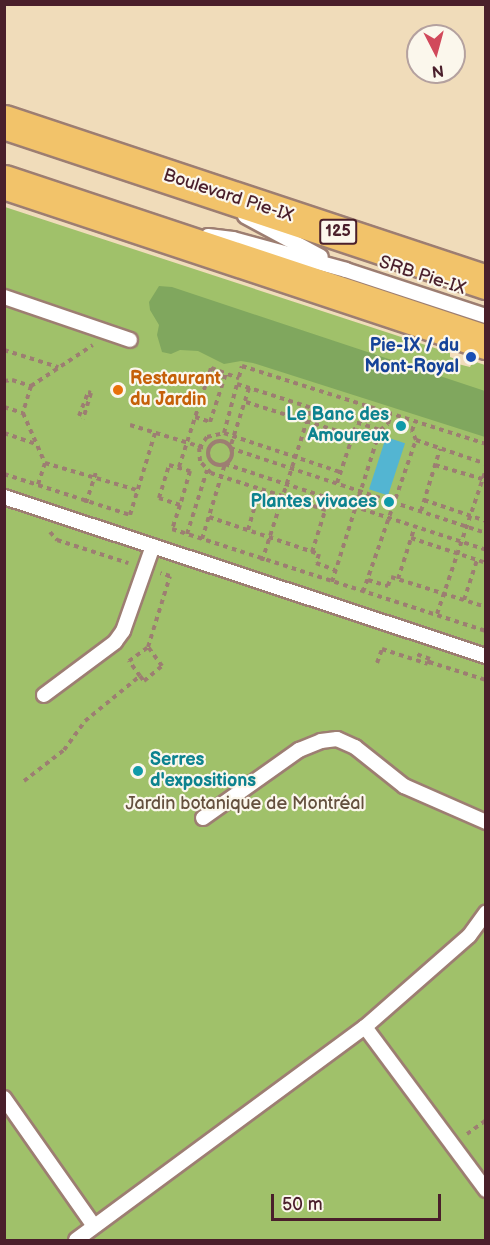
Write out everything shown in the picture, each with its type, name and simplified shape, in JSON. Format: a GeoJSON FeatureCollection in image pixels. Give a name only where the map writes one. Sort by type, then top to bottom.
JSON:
{"type":"FeatureCollection","features":[{"type":"Feature","properties":{"kind":"main road","name":"Boulevard Pie-IX"},"geometry":{"type":"LineString","coordinates":[[4,122],[486,282]]}},
{"type":"Feature","properties":{"kind":"main road"},"geometry":{"type":"LineString","coordinates":[[4,182],[486,342]]}},
{"type":"Feature","properties":{"kind":"lane","name":"SRB Pie-IX"},"geometry":{"type":"LineString","coordinates":[[190,183],[276,234],[346,270]]}},
{"type":"Feature","properties":{"kind":"lane","name":"SRB Pie-IX"},"geometry":{"type":"LineString","coordinates":[[139,228],[233,239],[346,270],[486,316]]}},
{"type":"Feature","properties":{"kind":"lane"},"geometry":{"type":"LineString","coordinates":[[4,297],[130,340]]}},
{"type":"Feature","properties":{"kind":"lane"},"geometry":{"type":"LineString","coordinates":[[4,497],[486,656]]}},
{"type":"Feature","properties":{"kind":"lane"},"geometry":{"type":"LineString","coordinates":[[44,695],[115,642],[123,632],[153,546]]}},
{"type":"Feature","properties":{"kind":"lane"},"geometry":{"type":"LineString","coordinates":[[203,818],[299,750],[321,741],[338,739],[355,747],[404,786],[486,822]]}},
{"type":"Feature","properties":{"kind":"lane"},"geometry":{"type":"LineString","coordinates":[[76,1240],[365,1028],[469,936],[486,913]]}},
{"type":"Feature","properties":{"kind":"lane"},"geometry":{"type":"LineString","coordinates":[[365,1028],[486,1190]]}},
{"type":"Feature","properties":{"kind":"lane"},"geometry":{"type":"LineString","coordinates":[[4,1098],[94,1226]]}},
{"type":"Feature","properties":{"kind":"path"},"geometry":{"type":"LineString","coordinates":[[38,485],[45,463],[23,413],[31,386],[109,333]]}},
{"type":"Feature","properties":{"kind":"path"},"geometry":{"type":"LineString","coordinates":[[4,350],[59,367]]}},
{"type":"Feature","properties":{"kind":"path"},"geometry":{"type":"LineString","coordinates":[[224,433],[242,366],[486,444]]}},
{"type":"Feature","properties":{"kind":"path"},"geometry":{"type":"LineString","coordinates":[[179,467],[211,368],[239,377]]}},
{"type":"Feature","properties":{"kind":"path"},"geometry":{"type":"LineString","coordinates":[[195,417],[210,422],[226,373]]}},
{"type":"Feature","properties":{"kind":"path"},"geometry":{"type":"LineString","coordinates":[[4,381],[12,380],[31,386]]}},
{"type":"Feature","properties":{"kind":"path"},"geometry":{"type":"LineString","coordinates":[[237,384],[380,430]]}},
{"type":"Feature","properties":{"kind":"path"},"geometry":{"type":"LineString","coordinates":[[202,539],[225,464],[231,455],[230,448],[249,388]]}},
{"type":"Feature","properties":{"kind":"path"},"geometry":{"type":"LineString","coordinates":[[88,393],[91,393],[81,418],[88,393]]}},
{"type":"Feature","properties":{"kind":"path"},"geometry":{"type":"LineString","coordinates":[[246,402],[352,436]]}},
{"type":"Feature","properties":{"kind":"path"},"geometry":{"type":"LineString","coordinates":[[4,407],[23,413]]}},
{"type":"Feature","properties":{"kind":"path"},"geometry":{"type":"LineString","coordinates":[[260,567],[311,408]]}},
{"type":"Feature","properties":{"kind":"path"},"geometry":{"type":"LineString","coordinates":[[329,591],[380,430],[388,424],[391,415]]}},
{"type":"Feature","properties":{"kind":"path"},"geometry":{"type":"LineString","coordinates":[[360,602],[416,440],[412,431],[415,422]]}},
{"type":"Feature","properties":{"kind":"path"},"geometry":{"type":"LineString","coordinates":[[337,483],[357,423]]}},
{"type":"Feature","properties":{"kind":"path"},"geometry":{"type":"LineString","coordinates":[[130,425],[208,449]]}},
{"type":"Feature","properties":{"kind":"path"},"geometry":{"type":"LineString","coordinates":[[4,433],[36,444]]}},
{"type":"Feature","properties":{"kind":"path"},"geometry":{"type":"LineString","coordinates":[[4,474],[130,515],[155,433]]}},
{"type":"Feature","properties":{"kind":"path"},"geometry":{"type":"LineString","coordinates":[[326,510],[207,470],[200,461],[200,447],[207,437],[224,433],[340,472]]}},
{"type":"Feature","properties":{"kind":"path"},"geometry":{"type":"LineString","coordinates":[[416,440],[486,464]]}},
{"type":"Feature","properties":{"kind":"path"},"geometry":{"type":"LineString","coordinates":[[208,449],[214,443],[221,441],[230,448],[486,533]]}},
{"type":"Feature","properties":{"kind":"path"},"geometry":{"type":"LineString","coordinates":[[208,449],[212,462],[218,465],[225,464],[486,550]]}},
{"type":"Feature","properties":{"kind":"path"},"geometry":{"type":"LineString","coordinates":[[421,511],[440,449]]}},
{"type":"Feature","properties":{"kind":"path"},"geometry":{"type":"LineString","coordinates":[[45,463],[95,475],[137,490]]}},
{"type":"Feature","properties":{"kind":"path"},"geometry":{"type":"LineString","coordinates":[[180,505],[159,498],[169,465],[190,471],[180,505],[172,529],[486,631]]}},
{"type":"Feature","properties":{"kind":"path"},"geometry":{"type":"LineString","coordinates":[[435,465],[484,480]]}},
{"type":"Feature","properties":{"kind":"path"},"geometry":{"type":"LineString","coordinates":[[437,614],[486,469]]}},
{"type":"Feature","properties":{"kind":"path"},"geometry":{"type":"LineString","coordinates":[[187,534],[207,470]]}},
{"type":"Feature","properties":{"kind":"path"},"geometry":{"type":"LineString","coordinates":[[84,510],[95,475]]}},
{"type":"Feature","properties":{"kind":"path"},"geometry":{"type":"LineString","coordinates":[[248,530],[260,488]]}},
{"type":"Feature","properties":{"kind":"path"},"geometry":{"type":"LineString","coordinates":[[312,552],[329,498]]}},
{"type":"Feature","properties":{"kind":"path"},"geometry":{"type":"LineString","coordinates":[[424,500],[486,521]]}},
{"type":"Feature","properties":{"kind":"path"},"geometry":{"type":"LineString","coordinates":[[209,517],[319,554],[316,563],[335,570]]}},
{"type":"Feature","properties":{"kind":"path"},"geometry":{"type":"LineString","coordinates":[[398,579],[415,526]]}},
{"type":"Feature","properties":{"kind":"path"},"geometry":{"type":"LineString","coordinates":[[50,531],[57,540],[132,564]]}},
{"type":"Feature","properties":{"kind":"path"},"geometry":{"type":"LineString","coordinates":[[411,538],[486,563]]}},
{"type":"Feature","properties":{"kind":"path"},"geometry":{"type":"LineString","coordinates":[[464,600],[477,560]]}},
{"type":"Feature","properties":{"kind":"path"},"geometry":{"type":"LineString","coordinates":[[148,646],[162,666],[144,681],[129,661],[148,646],[170,576]]}},
{"type":"Feature","properties":{"kind":"path"},"geometry":{"type":"LineString","coordinates":[[368,580],[388,586],[391,577],[486,607]]}},
{"type":"Feature","properties":{"kind":"path"},"geometry":{"type":"LineString","coordinates":[[377,663],[382,649],[486,680]]}},
{"type":"Feature","properties":{"kind":"path"},"geometry":{"type":"LineString","coordinates":[[416,654],[429,659],[429,662]]}},
{"type":"Feature","properties":{"kind":"path"},"geometry":{"type":"LineString","coordinates":[[24,782],[64,750],[85,721],[140,676]]}},
{"type":"Feature","properties":{"kind":"path"},"geometry":{"type":"LineString","coordinates":[[452,1145],[486,1120]]}},
{"type":"Feature","properties":{"kind":"green space","name":"Jardin botanique de Montréal"},"geometry":{"type":"Polygon","coordinates":[[[5,207],[450,353],[450,357],[458,360],[458,364],[470,367],[473,361],[485,365],[486,1240],[5,1240],[5,207]]]}},
{"type":"Feature","properties":{"kind":"green space"},"geometry":{"type":"Polygon","coordinates":[[[159,286],[172,287],[485,391],[485,437],[253,363],[241,361],[224,364],[198,351],[180,350],[171,354],[162,352],[157,335],[159,325],[150,310],[149,302],[159,286]]]}},
{"type":"Feature","properties":{"kind":"water"},"geometry":{"type":"Polygon","coordinates":[[[386,437],[405,443],[388,495],[369,489],[386,437]]]}},
{"type":"Feature","properties":{"kind":"place","name":"Pie-IX / du Mont-Royal"},"geometry":{"type":"Point","coordinates":[471,357]}},
{"type":"Feature","properties":{"kind":"place","name":"Restaurant du Jardin"},"geometry":{"type":"Point","coordinates":[118,390]}},
{"type":"Feature","properties":{"kind":"place","name":"Le Banc des Amoureux"},"geometry":{"type":"Point","coordinates":[401,426]}},
{"type":"Feature","properties":{"kind":"place","name":"Plantes vivaces"},"geometry":{"type":"Point","coordinates":[389,502]}},
{"type":"Feature","properties":{"kind":"place","name":"Serres d'expositions"},"geometry":{"type":"Point","coordinates":[138,771]}}]}
